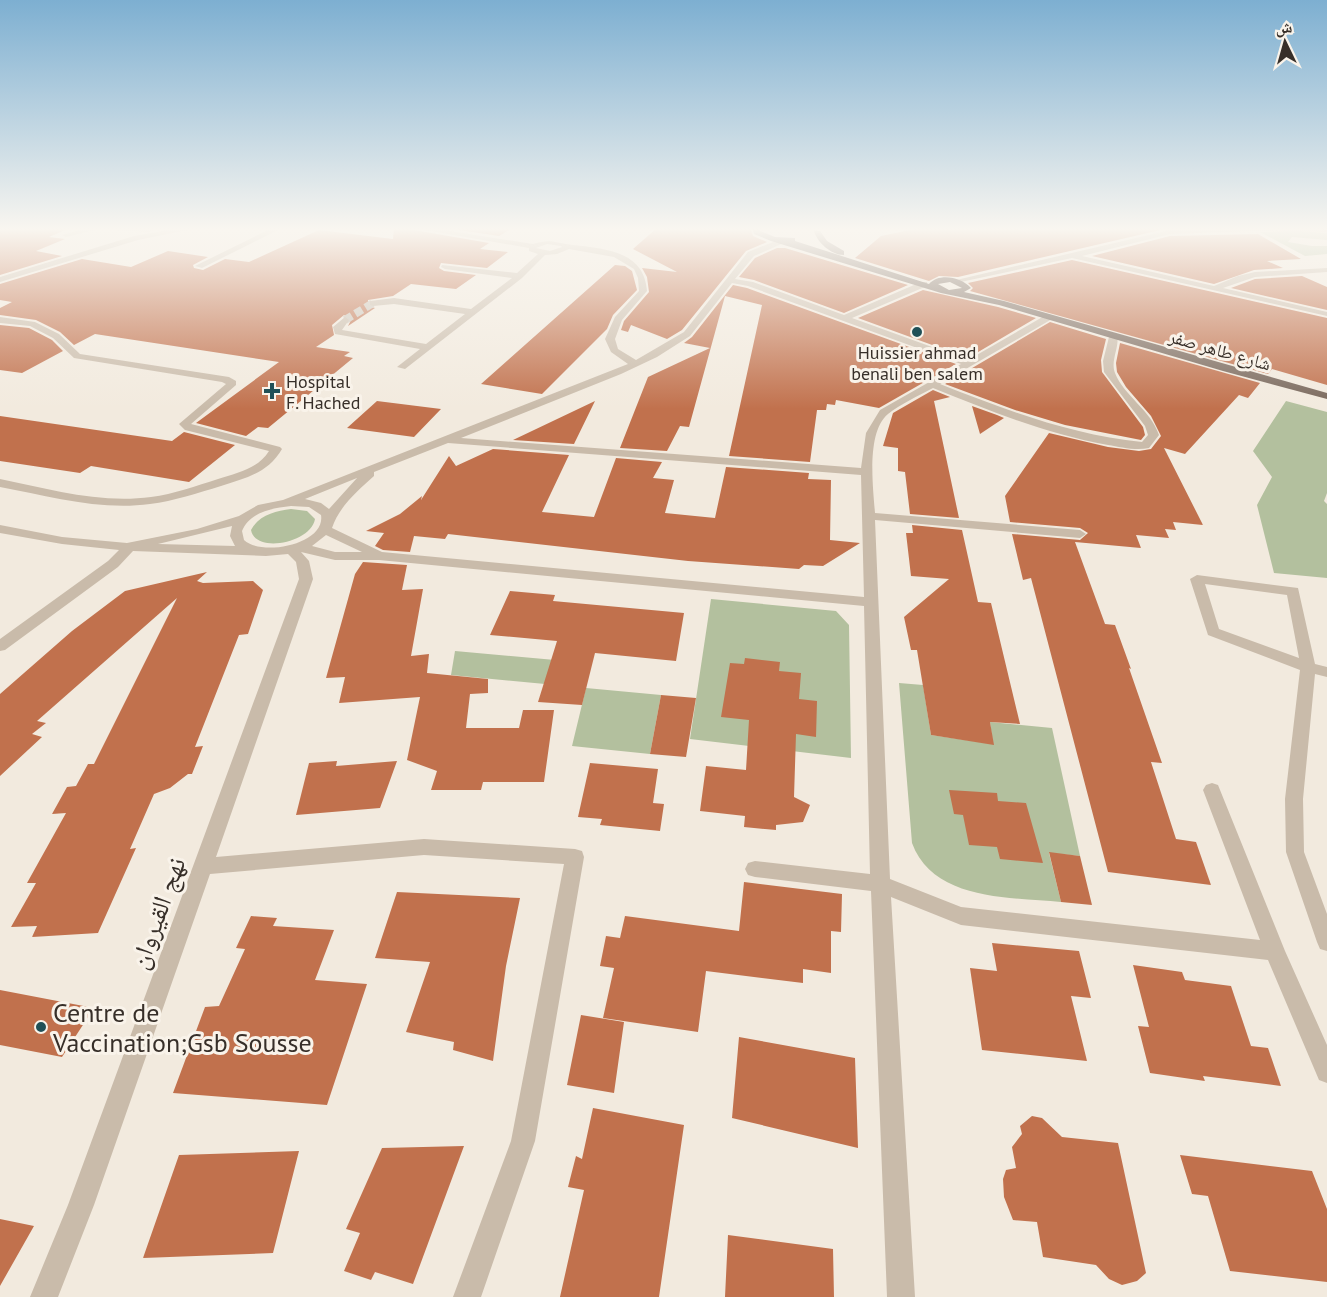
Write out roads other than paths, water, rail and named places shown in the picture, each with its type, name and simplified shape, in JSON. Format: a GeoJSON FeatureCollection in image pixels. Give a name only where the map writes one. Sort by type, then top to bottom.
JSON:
{"type":"FeatureCollection","features":[{"type":"Feature","properties":{"kind":"main road","name":"شارع طاهر صفر"},"geometry":{"type":"LineString","coordinates":[[935,288],[1001,303],[1327,396]]}},
{"type":"Feature","properties":{"kind":"main road"},"geometry":{"type":"LineString","coordinates":[[950,292],[961,291],[964,288]]}},
{"type":"Feature","properties":{"kind":"main road","name":"شارع طاهر صفر"},"geometry":{"type":"LineString","coordinates":[[969,288],[1001,303]]}},
{"type":"Feature","properties":{"kind":"street"},"geometry":{"type":"LineString","coordinates":[[402,367],[504,288]]}},
{"type":"Feature","properties":{"kind":"street"},"geometry":{"type":"LineString","coordinates":[[635,364],[614,350],[609,339],[618,319],[644,288]]}},
{"type":"Feature","properties":{"kind":"street"},"geometry":{"type":"LineString","coordinates":[[0,646],[113,564],[130,546],[199,532],[245,518],[268,506],[287,502],[635,364],[687,334],[722,288]]}},
{"type":"Feature","properties":{"kind":"street"},"geometry":{"type":"LineString","coordinates":[[759,288],[967,363]]}},
{"type":"Feature","properties":{"kind":"street"},"geometry":{"type":"LineString","coordinates":[[843,319],[918,288]]}},
{"type":"Feature","properties":{"kind":"street"},"geometry":{"type":"LineString","coordinates":[[1209,288],[1325,314]]}},
{"type":"Feature","properties":{"kind":"street"},"geometry":{"type":"LineString","coordinates":[[373,303],[394,301],[471,312]]}},
{"type":"Feature","properties":{"kind":"street"},"geometry":{"type":"LineString","coordinates":[[901,1297],[880,884],[867,472],[870,435],[874,423],[884,412],[1049,317]]}},
{"type":"Feature","properties":{"kind":"street"},"geometry":{"type":"LineString","coordinates":[[0,320],[32,324],[56,336],[77,356],[225,379],[232,383],[184,424],[189,428],[276,449],[272,458],[259,469],[174,497],[136,502],[102,501],[0,483]]}},
{"type":"Feature","properties":{"kind":"street"},"geometry":{"type":"LineString","coordinates":[[345,320],[337,327],[338,332],[426,347]]}},
{"type":"Feature","properties":{"kind":"street"},"geometry":{"type":"LineString","coordinates":[[931,384],[1029,421],[1104,441],[1145,446],[1154,435],[1150,420],[1109,374],[1107,363],[1112,354],[1114,337]]}},
{"type":"Feature","properties":{"kind":"street"},"geometry":{"type":"LineString","coordinates":[[444,440],[867,472]]}},
{"type":"Feature","properties":{"kind":"street"},"geometry":{"type":"LineString","coordinates":[[0,529],[50,539],[130,546],[270,552],[294,548],[314,539],[352,489],[382,464]]}},
{"type":"Feature","properties":{"kind":"street"},"geometry":{"type":"LineString","coordinates":[[287,502],[311,503],[326,511],[327,523]]}},
{"type":"Feature","properties":{"kind":"street"},"geometry":{"type":"LineString","coordinates":[[870,516],[1080,534]]}},
{"type":"Feature","properties":{"kind":"street"},"geometry":{"type":"LineString","coordinates":[[245,518],[235,533],[242,546],[251,550]]}},
{"type":"Feature","properties":{"kind":"street"},"geometry":{"type":"LineString","coordinates":[[327,523],[379,556]]}},
{"type":"Feature","properties":{"kind":"street"},"geometry":{"type":"LineString","coordinates":[[294,548],[336,556],[379,556],[872,602]]}},
{"type":"Feature","properties":{"kind":"street","name":"نهج القيروان"},"geometry":{"type":"LineString","coordinates":[[44,1297],[81,1206],[306,579],[302,561],[294,548]]}},
{"type":"Feature","properties":{"kind":"street"},"geometry":{"type":"LineString","coordinates":[[1327,672],[1308,667],[1213,632],[1197,579],[1293,591],[1308,667],[1294,799],[1295,852],[1327,942]]}},
{"type":"Feature","properties":{"kind":"street"},"geometry":{"type":"LineString","coordinates":[[1212,790],[1275,951],[1327,1072]]}},
{"type":"Feature","properties":{"kind":"street"},"geometry":{"type":"LineString","coordinates":[[203,866],[424,846],[575,857],[523,1141],[467,1297]]}},
{"type":"Feature","properties":{"kind":"street"},"geometry":{"type":"LineString","coordinates":[[755,869],[880,884],[961,916],[1275,951]]}},
{"type":"Feature","properties":{"kind":"tunnel"},"geometry":{"type":"LineString","coordinates":[[345,320],[373,303]]}},
{"type":"Feature","properties":{"kind":"place","name":"Huissier ahmad benali ben salem"},"geometry":{"type":"Point","coordinates":[917,332]}},
{"type":"Feature","properties":{"kind":"place","name":"Hospital F. Hached"},"geometry":{"type":"Point","coordinates":[272,391]}},
{"type":"Feature","properties":{"kind":"place","name":"Centre de Vaccination;Gsb Sousse"},"geometry":{"type":"Point","coordinates":[41,1027]}}]}
